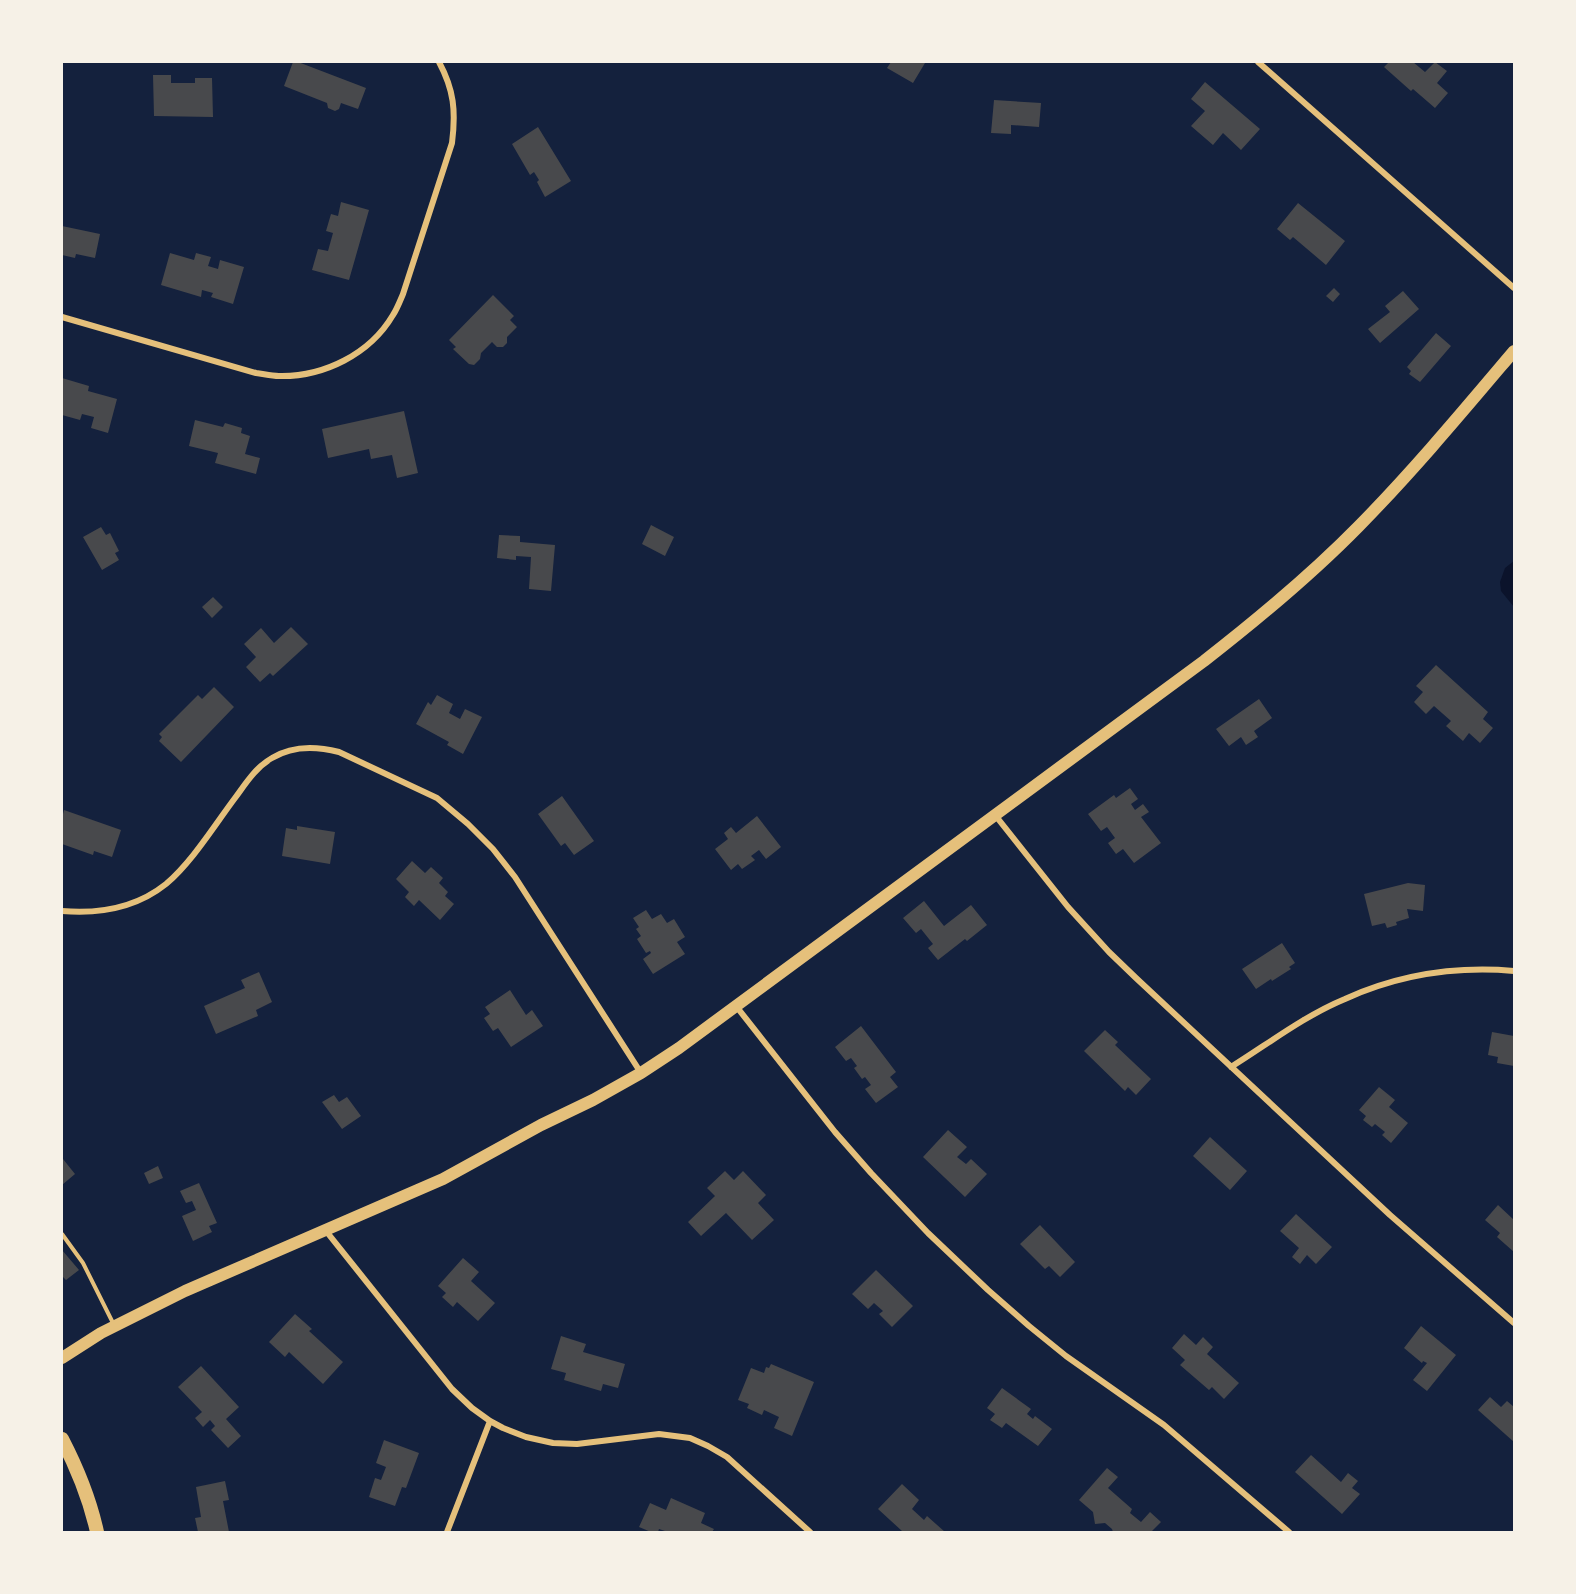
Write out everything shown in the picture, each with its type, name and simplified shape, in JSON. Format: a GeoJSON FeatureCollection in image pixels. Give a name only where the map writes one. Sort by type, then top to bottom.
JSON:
{"type":"FeatureCollection","features":[{"type":"Feature","properties":{"kind":"highway"},"geometry":{"type":"LineString","coordinates":[[62,1439],[88,1501],[97,1533]]}},
{"type":"Feature","properties":{"kind":"main road"},"geometry":{"type":"LineString","coordinates":[[62,1358],[114,1326],[185,1292],[443,1179],[541,1125],[593,1100],[679,1048],[1204,662],[1303,579],[1359,525],[1412,469],[1515,351]]}},
{"type":"Feature","properties":{"kind":"street"},"geometry":{"type":"LineString","coordinates":[[62,317],[256,373],[278,376],[320,371],[358,352],[377,336],[392,316],[403,294],[452,143],[455,120],[453,98],[447,76],[439,62]]}},
{"type":"Feature","properties":{"kind":"street"},"geometry":{"type":"LineString","coordinates":[[1258,62],[1515,288]]}},
{"type":"Feature","properties":{"kind":"street"},"geometry":{"type":"LineString","coordinates":[[62,910],[81,913],[102,911],[125,906],[148,896],[183,867],[257,769],[272,758],[305,747],[339,752],[437,798],[493,849],[515,877],[641,1073]]}},
{"type":"Feature","properties":{"kind":"street"},"geometry":{"type":"LineString","coordinates":[[995,815],[1068,907],[1109,952],[1390,1215],[1515,1323]]}},
{"type":"Feature","properties":{"kind":"street"},"geometry":{"type":"LineString","coordinates":[[1231,1067],[1312,1016],[1344,999],[1377,986],[1416,975],[1451,970],[1515,971]]}},
{"type":"Feature","properties":{"kind":"street"},"geometry":{"type":"LineString","coordinates":[[736,1006],[835,1132],[871,1173],[987,1290],[1066,1356],[1164,1425],[1289,1533]]}},
{"type":"Feature","properties":{"kind":"street"},"geometry":{"type":"LineString","coordinates":[[326,1230],[452,1389],[471,1408],[490,1421],[526,1437],[553,1443],[577,1444],[659,1434],[690,1438],[727,1457],[810,1533]]}},
{"type":"Feature","properties":{"kind":"street"},"geometry":{"type":"LineString","coordinates":[[447,1533],[490,1421]]}},
{"type":"Feature","properties":{"kind":"lane"},"geometry":{"type":"LineString","coordinates":[[62,1234],[83,1263],[114,1326]]}},
{"type":"Feature","properties":{"kind":"water"},"geometry":{"type":"Polygon","coordinates":[[[1514,561],[1514,607],[1501,591],[1500,582],[1505,568],[1514,561]]]}},
{"type":"Feature","properties":{"kind":"building"},"geometry":{"type":"Polygon","coordinates":[[[293,62],[366,88],[358,109],[341,103],[339,109],[335,111],[328,108],[327,103],[284,86],[293,62]]]}},
{"type":"Feature","properties":{"kind":"building"},"geometry":{"type":"Polygon","coordinates":[[[891,62],[925,63],[913,83],[887,68],[891,62]]]}},
{"type":"Feature","properties":{"kind":"building"},"geometry":{"type":"Polygon","coordinates":[[[1389,62],[1413,62],[1425,72],[1435,62],[1447,71],[1437,83],[1448,93],[1435,108],[1384,67],[1389,62]]]}},
{"type":"Feature","properties":{"kind":"building"},"geometry":{"type":"Polygon","coordinates":[[[153,75],[171,75],[171,83],[195,83],[195,78],[212,78],[213,117],[154,116],[153,75]]]}},
{"type":"Feature","properties":{"kind":"building"},"geometry":{"type":"Polygon","coordinates":[[[1205,82],[1260,129],[1241,150],[1223,133],[1213,145],[1191,126],[1205,111],[1191,99],[1205,82]]]}},
{"type":"Feature","properties":{"kind":"building"},"geometry":{"type":"Polygon","coordinates":[[[994,100],[1041,103],[1039,127],[1011,125],[1011,134],[991,133],[994,100]]]}},
{"type":"Feature","properties":{"kind":"building"},"geometry":{"type":"Polygon","coordinates":[[[538,127],[571,181],[545,197],[537,182],[539,180],[534,172],[530,175],[512,144],[538,127]]]}},
{"type":"Feature","properties":{"kind":"building"},"geometry":{"type":"Polygon","coordinates":[[[341,202],[369,210],[349,280],[312,270],[318,249],[328,251],[333,233],[326,231],[331,214],[338,216],[341,202]]]}},
{"type":"Feature","properties":{"kind":"building"},"geometry":{"type":"Polygon","coordinates":[[[1298,203],[1345,241],[1326,265],[1293,237],[1290,240],[1277,229],[1298,203]]]}},
{"type":"Feature","properties":{"kind":"building"},"geometry":{"type":"Polygon","coordinates":[[[62,226],[100,234],[95,258],[76,254],[75,258],[62,255],[62,226]]]}},
{"type":"Feature","properties":{"kind":"building"},"geometry":{"type":"Polygon","coordinates":[[[170,253],[194,260],[196,253],[211,257],[208,266],[218,269],[220,260],[244,267],[233,304],[211,297],[213,293],[202,290],[201,297],[161,285],[170,253]]]}},
{"type":"Feature","properties":{"kind":"building"},"geometry":{"type":"Polygon","coordinates":[[[1334,288],[1340,294],[1333,302],[1326,296],[1334,288]]]}},
{"type":"Feature","properties":{"kind":"building"},"geometry":{"type":"Polygon","coordinates":[[[1403,291],[1419,309],[1380,343],[1368,329],[1390,312],[1385,306],[1403,291]]]}},
{"type":"Feature","properties":{"kind":"building"},"geometry":{"type":"Polygon","coordinates":[[[493,295],[514,316],[510,320],[517,327],[507,337],[507,343],[503,347],[497,347],[492,342],[481,353],[480,359],[474,365],[469,364],[453,349],[456,347],[449,340],[493,295]]]}},
{"type":"Feature","properties":{"kind":"building"},"geometry":{"type":"Polygon","coordinates":[[[1436,333],[1451,346],[1420,382],[1409,374],[1411,371],[1407,367],[1436,333]]]}},
{"type":"Feature","properties":{"kind":"building"},"geometry":{"type":"Polygon","coordinates":[[[62,378],[89,386],[88,391],[117,399],[108,433],[91,428],[94,417],[82,414],[80,420],[62,415],[62,378]]]}},
{"type":"Feature","properties":{"kind":"building"},"geometry":{"type":"Polygon","coordinates":[[[404,411],[418,473],[397,478],[392,455],[371,459],[369,449],[328,458],[322,429],[404,411]]]}},
{"type":"Feature","properties":{"kind":"building"},"geometry":{"type":"Polygon","coordinates":[[[195,420],[223,427],[225,423],[242,428],[241,433],[250,436],[245,454],[260,458],[256,474],[215,463],[218,453],[189,446],[195,420]]]}},
{"type":"Feature","properties":{"kind":"building"},"geometry":{"type":"Polygon","coordinates":[[[651,525],[674,537],[665,556],[642,544],[651,525]]]}},
{"type":"Feature","properties":{"kind":"building"},"geometry":{"type":"Polygon","coordinates":[[[101,527],[106,535],[110,533],[119,551],[115,553],[119,560],[102,570],[83,537],[101,527]]]}},
{"type":"Feature","properties":{"kind":"building"},"geometry":{"type":"Polygon","coordinates":[[[499,535],[520,536],[520,542],[555,545],[551,591],[529,589],[531,557],[516,556],[516,560],[497,558],[499,535]]]}},
{"type":"Feature","properties":{"kind":"building"},"geometry":{"type":"Polygon","coordinates":[[[213,597],[223,607],[212,618],[202,607],[213,597]]]}},
{"type":"Feature","properties":{"kind":"building"},"geometry":{"type":"Polygon","coordinates":[[[291,627],[308,644],[273,676],[270,673],[260,682],[246,667],[256,657],[244,644],[261,628],[274,643],[291,627]]]}},
{"type":"Feature","properties":{"kind":"building"},"geometry":{"type":"Polygon","coordinates":[[[1436,665],[1488,712],[1483,719],[1493,728],[1480,743],[1469,733],[1463,741],[1446,726],[1451,721],[1434,706],[1426,714],[1414,702],[1423,692],[1416,686],[1436,665]]]}},
{"type":"Feature","properties":{"kind":"building"},"geometry":{"type":"Polygon","coordinates":[[[214,687],[234,707],[181,762],[159,741],[162,737],[159,734],[198,695],[202,699],[214,687]]]}},
{"type":"Feature","properties":{"kind":"building"},"geometry":{"type":"Polygon","coordinates":[[[437,695],[453,704],[449,713],[460,719],[465,709],[482,717],[463,754],[447,745],[449,742],[416,724],[428,702],[431,705],[437,695]]]}},
{"type":"Feature","properties":{"kind":"building"},"geometry":{"type":"Polygon","coordinates":[[[1259,699],[1272,718],[1254,731],[1258,737],[1246,745],[1241,737],[1229,746],[1216,729],[1259,699]]]}},
{"type":"Feature","properties":{"kind":"building"},"geometry":{"type":"Polygon","coordinates":[[[1130,788],[1138,799],[1131,804],[1135,810],[1143,804],[1149,812],[1141,817],[1161,843],[1134,863],[1123,849],[1116,854],[1108,843],[1115,838],[1107,827],[1101,831],[1088,814],[1114,795],[1116,798],[1130,788]]]}},
{"type":"Feature","properties":{"kind":"building"},"geometry":{"type":"Polygon","coordinates":[[[562,796],[594,841],[574,855],[565,843],[561,846],[538,814],[562,796]]]}},
{"type":"Feature","properties":{"kind":"building"},"geometry":{"type":"Polygon","coordinates":[[[64,810],[121,830],[112,857],[94,851],[93,855],[62,844],[64,810]]]}},
{"type":"Feature","properties":{"kind":"building"},"geometry":{"type":"Polygon","coordinates":[[[757,816],[781,847],[766,859],[759,850],[751,856],[755,860],[742,869],[738,864],[731,870],[715,849],[728,839],[724,833],[731,827],[736,833],[757,816]]]}},
{"type":"Feature","properties":{"kind":"building"},"geometry":{"type":"Polygon","coordinates":[[[297,826],[335,832],[330,864],[282,856],[286,828],[297,830],[297,826]]]}},
{"type":"Feature","properties":{"kind":"building"},"geometry":{"type":"Polygon","coordinates":[[[412,861],[425,873],[431,867],[443,878],[439,883],[448,892],[445,896],[454,904],[440,920],[419,900],[414,906],[405,897],[409,892],[396,879],[412,861]]]}},
{"type":"Feature","properties":{"kind":"building"},"geometry":{"type":"Polygon","coordinates":[[[1408,883],[1425,885],[1423,911],[1407,909],[1409,918],[1396,922],[1397,925],[1387,928],[1385,923],[1372,926],[1364,894],[1408,883]]]}},
{"type":"Feature","properties":{"kind":"building"},"geometry":{"type":"Polygon","coordinates":[[[924,901],[944,926],[971,905],[987,925],[938,960],[928,948],[933,944],[921,929],[916,933],[903,918],[924,901]]]}},
{"type":"Feature","properties":{"kind":"building"},"geometry":{"type":"Polygon","coordinates":[[[646,910],[652,919],[661,914],[667,923],[674,919],[685,937],[677,942],[685,954],[653,974],[643,959],[651,953],[650,951],[646,953],[637,939],[641,936],[636,929],[639,927],[633,918],[646,910]]]}},
{"type":"Feature","properties":{"kind":"building"},"geometry":{"type":"Polygon","coordinates":[[[1282,943],[1295,963],[1289,967],[1291,969],[1256,989],[1242,969],[1282,943]]]}},
{"type":"Feature","properties":{"kind":"building"},"geometry":{"type":"Polygon","coordinates":[[[259,972],[272,1002],[256,1010],[258,1016],[216,1034],[204,1006],[245,988],[241,980],[259,972]]]}},
{"type":"Feature","properties":{"kind":"building"},"geometry":{"type":"Polygon","coordinates":[[[510,990],[526,1015],[532,1010],[543,1026],[511,1047],[498,1028],[493,1031],[484,1018],[490,1014],[485,1007],[510,990]]]}},
{"type":"Feature","properties":{"kind":"building"},"geometry":{"type":"Polygon","coordinates":[[[861,1026],[896,1072],[890,1077],[898,1087],[876,1103],[865,1089],[871,1085],[865,1077],[862,1079],[854,1068],[857,1066],[851,1058],[846,1061],[835,1047],[861,1026]]]}},
{"type":"Feature","properties":{"kind":"building"},"geometry":{"type":"Polygon","coordinates":[[[1105,1030],[1118,1042],[1115,1045],[1151,1079],[1136,1095],[1128,1087],[1125,1091],[1084,1051],[1105,1030]]]}},
{"type":"Feature","properties":{"kind":"building"},"geometry":{"type":"Polygon","coordinates":[[[1492,1032],[1514,1036],[1514,1066],[1497,1063],[1498,1057],[1488,1055],[1492,1032]]]}},
{"type":"Feature","properties":{"kind":"building"},"geometry":{"type":"Polygon","coordinates":[[[1379,1087],[1395,1100],[1389,1107],[1408,1123],[1391,1143],[1382,1135],[1385,1132],[1375,1124],[1372,1127],[1363,1120],[1366,1116],[1359,1110],[1379,1087]]]}},
{"type":"Feature","properties":{"kind":"building"},"geometry":{"type":"Polygon","coordinates":[[[334,1095],[339,1102],[347,1097],[361,1116],[342,1129],[322,1102],[334,1095]]]}},
{"type":"Feature","properties":{"kind":"building"},"geometry":{"type":"Polygon","coordinates":[[[948,1130],[967,1147],[957,1157],[966,1164],[971,1159],[987,1174],[965,1197],[923,1157],[948,1130]]]}},
{"type":"Feature","properties":{"kind":"building"},"geometry":{"type":"Polygon","coordinates":[[[1210,1137],[1247,1171],[1230,1190],[1193,1156],[1210,1137]]]}},
{"type":"Feature","properties":{"kind":"building"},"geometry":{"type":"Polygon","coordinates":[[[62,1160],[75,1174],[62,1185],[62,1160]]]}},
{"type":"Feature","properties":{"kind":"building"},"geometry":{"type":"Polygon","coordinates":[[[158,1166],[163,1178],[149,1184],[144,1173],[158,1166]]]}},
{"type":"Feature","properties":{"kind":"building"},"geometry":{"type":"Polygon","coordinates":[[[725,1171],[734,1180],[743,1171],[766,1195],[758,1203],[774,1220],[752,1240],[726,1213],[701,1236],[688,1222],[715,1196],[707,1188],[725,1171]]]}},
{"type":"Feature","properties":{"kind":"building"},"geometry":{"type":"Polygon","coordinates":[[[199,1183],[217,1223],[209,1226],[212,1232],[193,1241],[182,1216],[196,1210],[192,1201],[186,1203],[180,1191],[199,1183]]]}},
{"type":"Feature","properties":{"kind":"building"},"geometry":{"type":"Polygon","coordinates":[[[1498,1205],[1514,1220],[1514,1252],[1497,1237],[1500,1233],[1485,1220],[1498,1205]]]}},
{"type":"Feature","properties":{"kind":"building"},"geometry":{"type":"Polygon","coordinates":[[[1296,1214],[1332,1247],[1316,1264],[1307,1255],[1300,1264],[1292,1257],[1299,1248],[1280,1231],[1296,1214]]]}},
{"type":"Feature","properties":{"kind":"building"},"geometry":{"type":"Polygon","coordinates":[[[1040,1225],[1075,1262],[1060,1277],[1049,1266],[1045,1269],[1020,1244],[1040,1225]]]}},
{"type":"Feature","properties":{"kind":"building"},"geometry":{"type":"Polygon","coordinates":[[[62,1250],[79,1270],[66,1280],[62,1278],[62,1250]]]}},
{"type":"Feature","properties":{"kind":"building"},"geometry":{"type":"Polygon","coordinates":[[[463,1258],[479,1272],[471,1281],[495,1303],[478,1321],[457,1302],[453,1307],[442,1297],[446,1293],[438,1286],[463,1258]]]}},
{"type":"Feature","properties":{"kind":"building"},"geometry":{"type":"Polygon","coordinates":[[[876,1270],[913,1306],[892,1327],[879,1314],[883,1311],[874,1303],[868,1309],[852,1294],[876,1270]]]}},
{"type":"Feature","properties":{"kind":"building"},"geometry":{"type":"Polygon","coordinates":[[[295,1314],[312,1329],[309,1331],[343,1362],[323,1384],[289,1352],[285,1357],[269,1342],[295,1314]]]}},
{"type":"Feature","properties":{"kind":"building"},"geometry":{"type":"Polygon","coordinates":[[[1421,1326],[1456,1355],[1427,1391],[1413,1380],[1427,1363],[1423,1361],[1422,1363],[1404,1348],[1421,1326]]]}},
{"type":"Feature","properties":{"kind":"building"},"geometry":{"type":"Polygon","coordinates":[[[1184,1334],[1196,1345],[1203,1337],[1213,1347],[1207,1354],[1239,1383],[1224,1399],[1212,1387],[1209,1390],[1180,1365],[1185,1360],[1172,1348],[1184,1334]]]}},
{"type":"Feature","properties":{"kind":"building"},"geometry":{"type":"Polygon","coordinates":[[[561,1336],[586,1344],[583,1352],[625,1364],[618,1388],[603,1384],[601,1391],[564,1380],[566,1373],[551,1369],[561,1336]]]}},
{"type":"Feature","properties":{"kind":"building"},"geometry":{"type":"Polygon","coordinates":[[[771,1364],[814,1382],[792,1436],[774,1428],[779,1417],[764,1410],[762,1415],[747,1408],[749,1404],[738,1400],[751,1368],[764,1373],[766,1367],[769,1368],[771,1364]]]}},
{"type":"Feature","properties":{"kind":"building"},"geometry":{"type":"Polygon","coordinates":[[[201,1366],[239,1407],[226,1419],[241,1436],[228,1448],[211,1430],[215,1426],[210,1420],[203,1427],[195,1418],[202,1412],[178,1387],[201,1366]]]}},
{"type":"Feature","properties":{"kind":"building"},"geometry":{"type":"Polygon","coordinates":[[[1002,1388],[1031,1409],[1027,1414],[1033,1419],[1035,1416],[1052,1429],[1038,1446],[1006,1423],[1002,1428],[990,1420],[995,1414],[987,1408],[1002,1388]]]}},
{"type":"Feature","properties":{"kind":"building"},"geometry":{"type":"Polygon","coordinates":[[[1490,1397],[1501,1407],[1507,1401],[1514,1407],[1514,1442],[1478,1410],[1490,1397]]]}},
{"type":"Feature","properties":{"kind":"building"},"geometry":{"type":"Polygon","coordinates":[[[384,1440],[419,1453],[406,1488],[402,1487],[395,1506],[369,1497],[375,1478],[381,1480],[386,1467],[376,1463],[384,1440]]]}},
{"type":"Feature","properties":{"kind":"building"},"geometry":{"type":"Polygon","coordinates":[[[1311,1455],[1341,1482],[1348,1473],[1358,1481],[1352,1488],[1360,1494],[1342,1514],[1295,1472],[1311,1455]]]}},
{"type":"Feature","properties":{"kind":"building"},"geometry":{"type":"Polygon","coordinates":[[[1107,1468],[1118,1477],[1108,1488],[1132,1509],[1130,1513],[1141,1522],[1150,1512],[1161,1522],[1151,1532],[1113,1532],[1105,1523],[1095,1524],[1093,1512],[1079,1500],[1107,1468]]]}},
{"type":"Feature","properties":{"kind":"building"},"geometry":{"type":"Polygon","coordinates":[[[225,1481],[229,1500],[223,1501],[229,1532],[198,1532],[195,1518],[201,1517],[196,1487],[225,1481]]]}},
{"type":"Feature","properties":{"kind":"building"},"geometry":{"type":"Polygon","coordinates":[[[902,1484],[919,1500],[912,1509],[924,1520],[927,1516],[945,1532],[900,1532],[902,1531],[878,1509],[902,1484]]]}},
{"type":"Feature","properties":{"kind":"building"},"geometry":{"type":"Polygon","coordinates":[[[671,1498],[705,1513],[701,1523],[714,1529],[712,1532],[668,1532],[659,1529],[658,1532],[651,1532],[639,1527],[650,1503],[666,1510],[671,1498]]]}}]}
